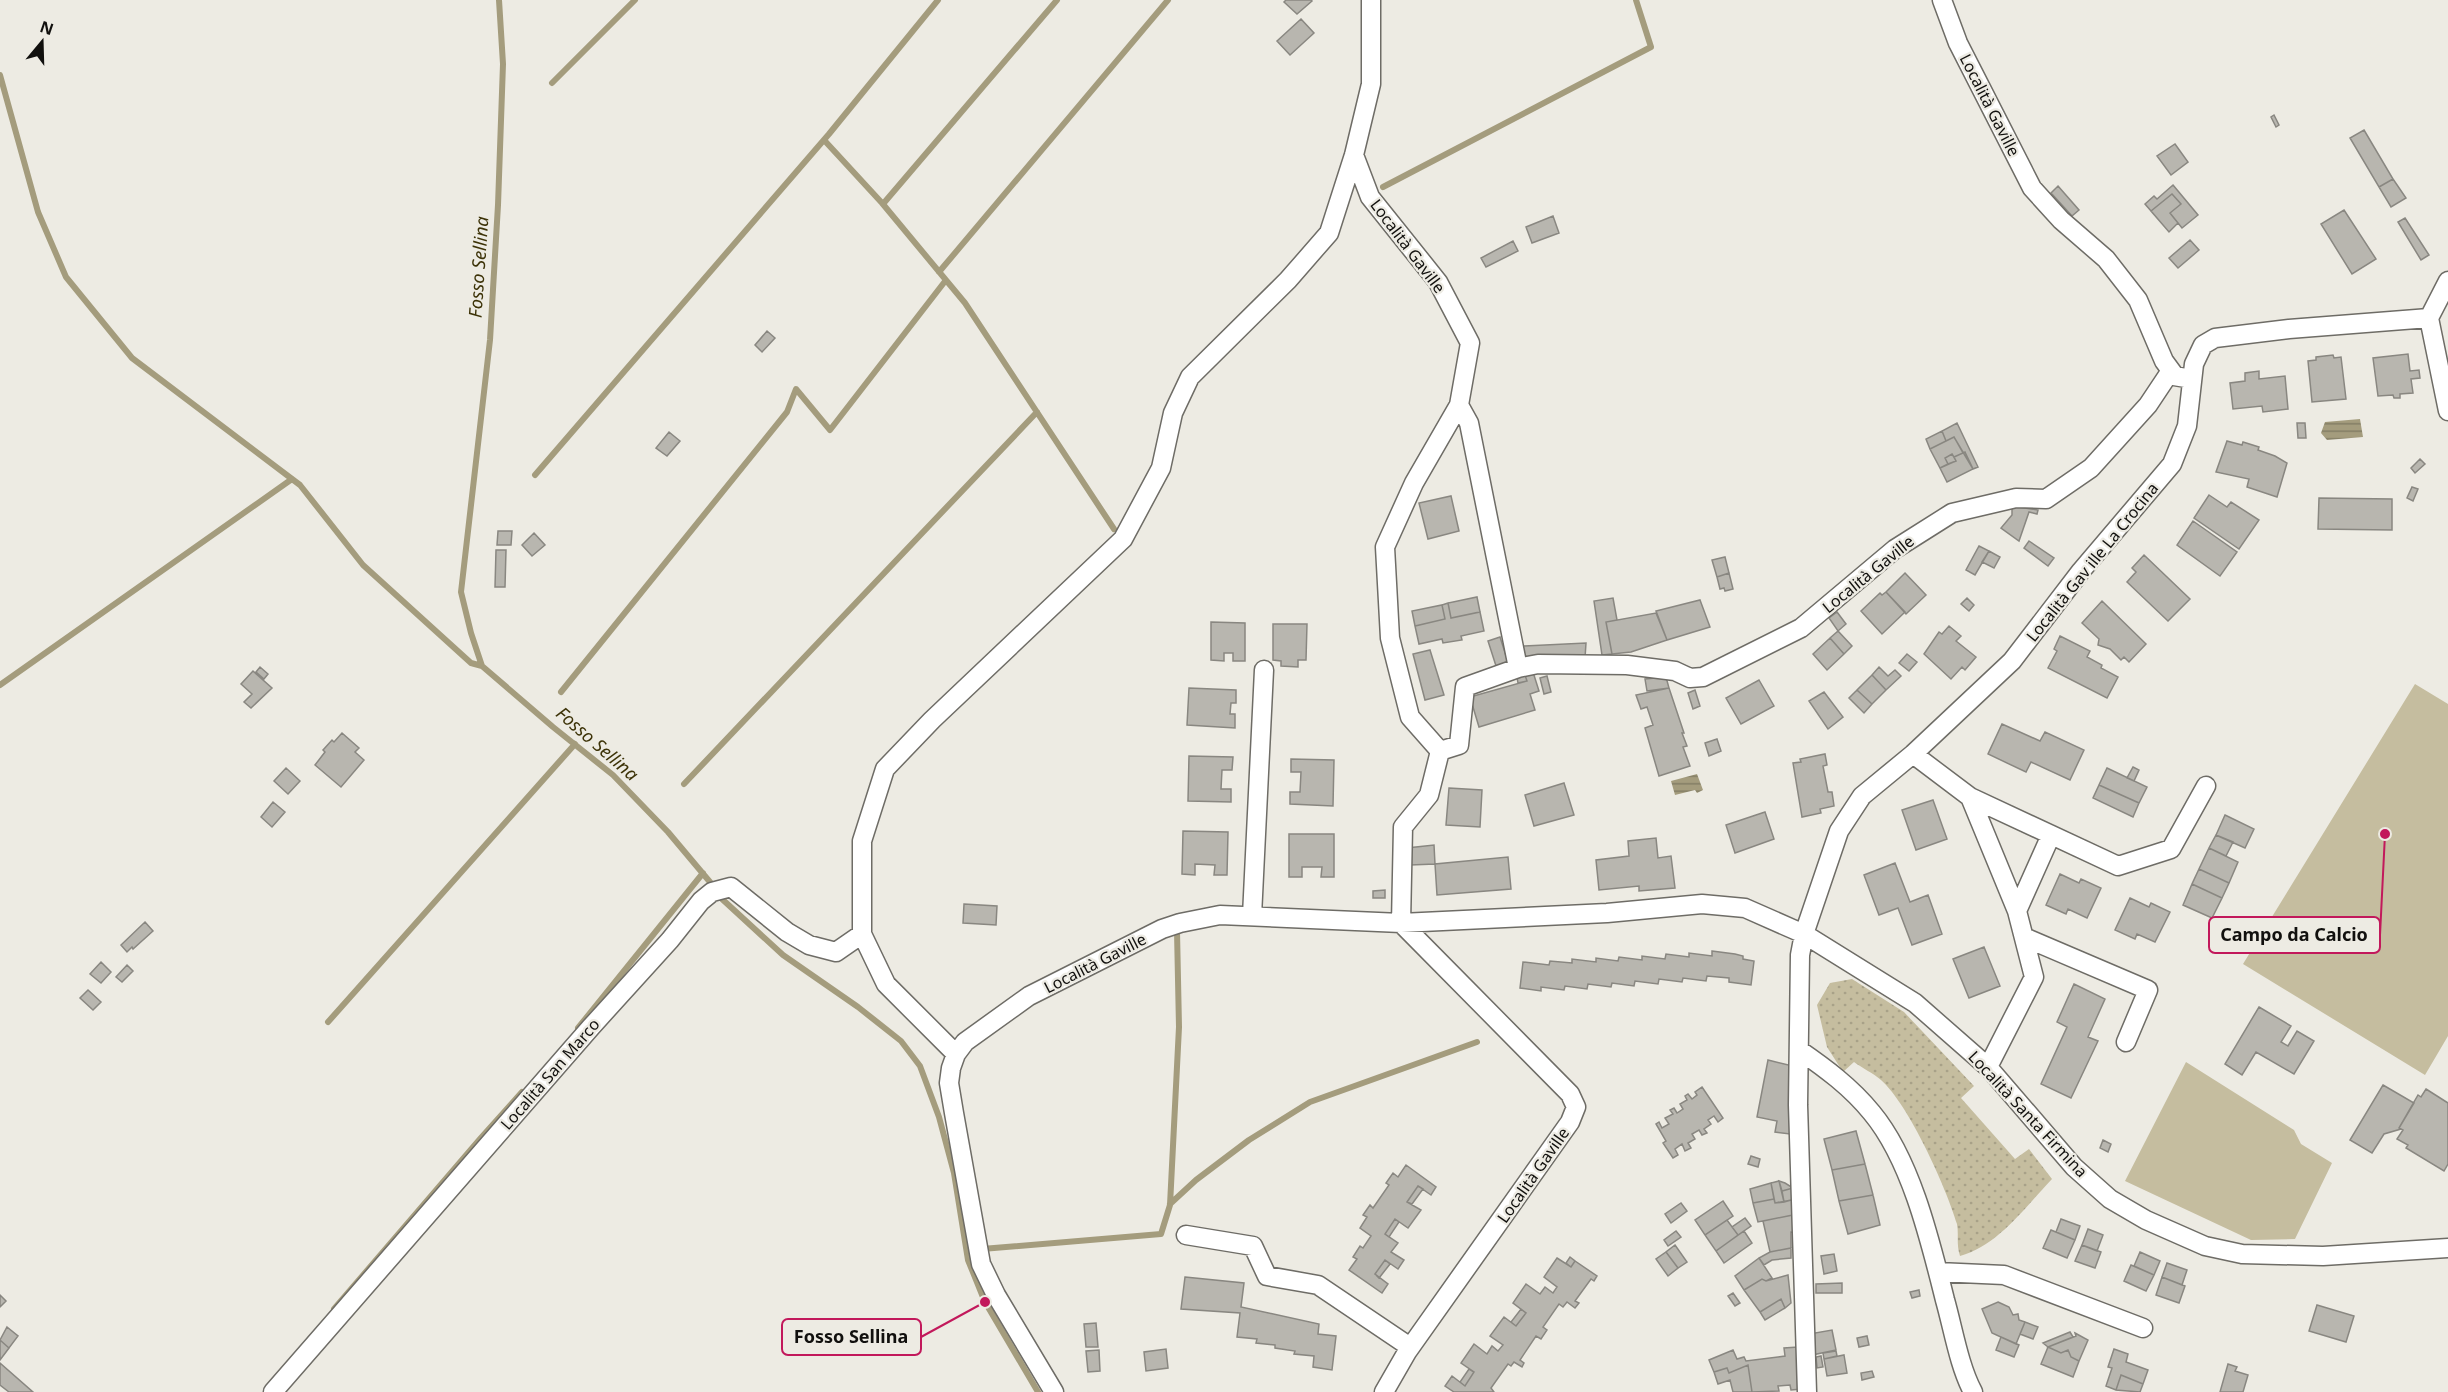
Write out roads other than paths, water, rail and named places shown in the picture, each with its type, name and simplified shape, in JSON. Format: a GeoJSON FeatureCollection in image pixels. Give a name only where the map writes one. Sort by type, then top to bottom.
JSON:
{"type":"FeatureCollection","features":[{"type":"Feature","properties":{"kind":"street"},"geometry":{"type":"LineString","coordinates":[[1054,1392],[996,1295],[981,1264],[949,1083],[956,1054],[886,984],[862,934],[862,841],[885,769],[932,720],[1123,539],[1161,468],[1173,412],[1190,377],[1288,280],[1329,233],[1354,155],[1371,84],[1371,0]]}},
{"type":"Feature","properties":{"kind":"street","name":"Località Gaville"},"geometry":{"type":"LineString","coordinates":[[1942,0],[1958,43],[2032,188],[2061,220],[2106,259],[2138,300],[2164,361],[2184,377]]}},
{"type":"Feature","properties":{"kind":"street","name":"Località Gaville"},"geometry":{"type":"LineString","coordinates":[[1354,155],[1370,197],[1438,282],[1470,343],[1459,405],[1414,483],[1385,548],[1390,638],[1410,717],[1440,751],[1459,745],[1465,687],[1518,668],[1538,664],[1627,665],[1675,671],[1690,678],[1703,677],[1801,628],[1895,549],[1952,513],[2016,498],[2046,499],[2091,468],[2148,405],[2168,375],[2184,377]]}},
{"type":"Feature","properties":{"kind":"street"},"geometry":{"type":"LineString","coordinates":[[2448,281],[2429,318],[2448,411]]}},
{"type":"Feature","properties":{"kind":"street","name":"Località Gav ille La Crocina"},"geometry":{"type":"LineString","coordinates":[[1807,1392],[1798,1105],[1800,955],[1804,934],[1839,831],[1862,796],[1913,754],[2012,661],[2081,571],[2172,464],[2187,426],[2184,377],[2194,364],[2203,345],[2215,338],[2289,329],[2429,318]]}},
{"type":"Feature","properties":{"kind":"street"},"geometry":{"type":"LineString","coordinates":[[1459,405],[1468,423],[1518,668]]}},
{"type":"Feature","properties":{"kind":"street"},"geometry":{"type":"LineString","coordinates":[[1252,916],[1264,670]]}},
{"type":"Feature","properties":{"kind":"street"},"geometry":{"type":"LineString","coordinates":[[1401,923],[1403,827],[1429,795],[1440,751]]}},
{"type":"Feature","properties":{"kind":"street"},"geometry":{"type":"LineString","coordinates":[[1913,754],[1970,797],[2118,866],[2171,849],[2206,786]]}},
{"type":"Feature","properties":{"kind":"street"},"geometry":{"type":"LineString","coordinates":[[1970,797],[2017,911],[2034,978],[1988,1067]]}},
{"type":"Feature","properties":{"kind":"street"},"geometry":{"type":"LineString","coordinates":[[2017,911],[2051,835]]}},
{"type":"Feature","properties":{"kind":"street","name":"Località San Marco"},"geometry":{"type":"LineString","coordinates":[[273,1392],[591,1027],[670,940],[700,901],[712,892],[731,887],[787,932],[808,945],[836,952],[862,934]]}},
{"type":"Feature","properties":{"kind":"street","name":"Località Gaville"},"geometry":{"type":"LineString","coordinates":[[956,1054],[965,1042],[1029,996],[1153,933],[1200,918],[1220,915],[1401,923],[1607,913],[1702,904],[1745,908],[1804,934]]}},
{"type":"Feature","properties":{"kind":"street","name":"Località Gaville"},"geometry":{"type":"LineString","coordinates":[[1384,1392],[1410,1347],[1570,1122],[1576,1107],[1570,1094],[1401,923]]}},
{"type":"Feature","properties":{"kind":"street","name":"Località Santa Firmina"},"geometry":{"type":"LineString","coordinates":[[1804,934],[1915,1003],[1988,1067],[2074,1167],[2110,1199],[2146,1221],[2205,1246],[2242,1254],[2323,1256],[2448,1248]]}},
{"type":"Feature","properties":{"kind":"street"},"geometry":{"type":"LineString","coordinates":[[2024,937],[2148,990],[2126,1042]]}},
{"type":"Feature","properties":{"kind":"street"},"geometry":{"type":"LineString","coordinates":[[1799,1050],[1833,1074],[1872,1113],[1902,1162],[1938,1272],[1954,1334],[1973,1392]]}},
{"type":"Feature","properties":{"kind":"street"},"geometry":{"type":"LineString","coordinates":[[1186,1235],[1253,1246],[1267,1276],[1318,1285],[1410,1347]]}},
{"type":"Feature","properties":{"kind":"street"},"geometry":{"type":"LineString","coordinates":[[1938,1272],[2004,1275],[2144,1328]]}},
{"type":"Feature","properties":{"kind":"waterway","name":"Fosso Sellina"},"geometry":{"type":"LineString","coordinates":[[499,0],[503,64],[490,340],[461,592],[482,666],[613,775],[668,832],[722,899],[783,955],[858,1007],[901,1041],[920,1066],[939,1117],[954,1173],[968,1260],[985,1302],[1038,1392]]}},
{"type":"Feature","properties":{"kind":"waterway"},"geometry":{"type":"LineString","coordinates":[[552,83],[635,0]]}},
{"type":"Feature","properties":{"kind":"waterway"},"geometry":{"type":"LineString","coordinates":[[535,475],[829,134],[938,0]]}},
{"type":"Feature","properties":{"kind":"waterway"},"geometry":{"type":"LineString","coordinates":[[883,204],[1057,0]]}},
{"type":"Feature","properties":{"kind":"waterway"},"geometry":{"type":"LineString","coordinates":[[939,272],[1168,0]]}},
{"type":"Feature","properties":{"kind":"waterway"},"geometry":{"type":"LineString","coordinates":[[1383,187],[1651,47],[1636,0]]}},
{"type":"Feature","properties":{"kind":"waterway"},"geometry":{"type":"LineString","coordinates":[[0,75],[38,212],[66,277],[132,358],[300,485],[363,565],[471,663],[482,666]]}},
{"type":"Feature","properties":{"kind":"waterway"},"geometry":{"type":"LineString","coordinates":[[824,140],[882,203],[965,303],[1114,529]]}},
{"type":"Feature","properties":{"kind":"waterway"},"geometry":{"type":"LineString","coordinates":[[561,692],[787,412],[796,389],[830,430],[946,280]]}},
{"type":"Feature","properties":{"kind":"waterway"},"geometry":{"type":"LineString","coordinates":[[684,784],[1037,412]]}},
{"type":"Feature","properties":{"kind":"waterway"},"geometry":{"type":"LineString","coordinates":[[0,685],[292,479]]}},
{"type":"Feature","properties":{"kind":"waterway"},"geometry":{"type":"LineString","coordinates":[[328,1022],[575,744]]}},
{"type":"Feature","properties":{"kind":"waterway"},"geometry":{"type":"LineString","coordinates":[[578,1028],[703,873]]}},
{"type":"Feature","properties":{"kind":"waterway"},"geometry":{"type":"LineString","coordinates":[[982,1249],[1161,1234],[1170,1205],[1179,1027],[1177,931]]}},
{"type":"Feature","properties":{"kind":"waterway"},"geometry":{"type":"LineString","coordinates":[[1170,1204],[1196,1180],[1249,1140],[1310,1102],[1477,1042]]}},
{"type":"Feature","properties":{"kind":"waterway"},"geometry":{"type":"LineString","coordinates":[[334,1309],[522,1092]]}},
{"type":"Feature","properties":{"kind":"place","name":"Campo da Calcio"},"geometry":{"type":"Point","coordinates":[2385,834]}},
{"type":"Feature","properties":{"kind":"place","name":"Fosso Sellina"},"geometry":{"type":"Point","coordinates":[985,1302]}}]}
